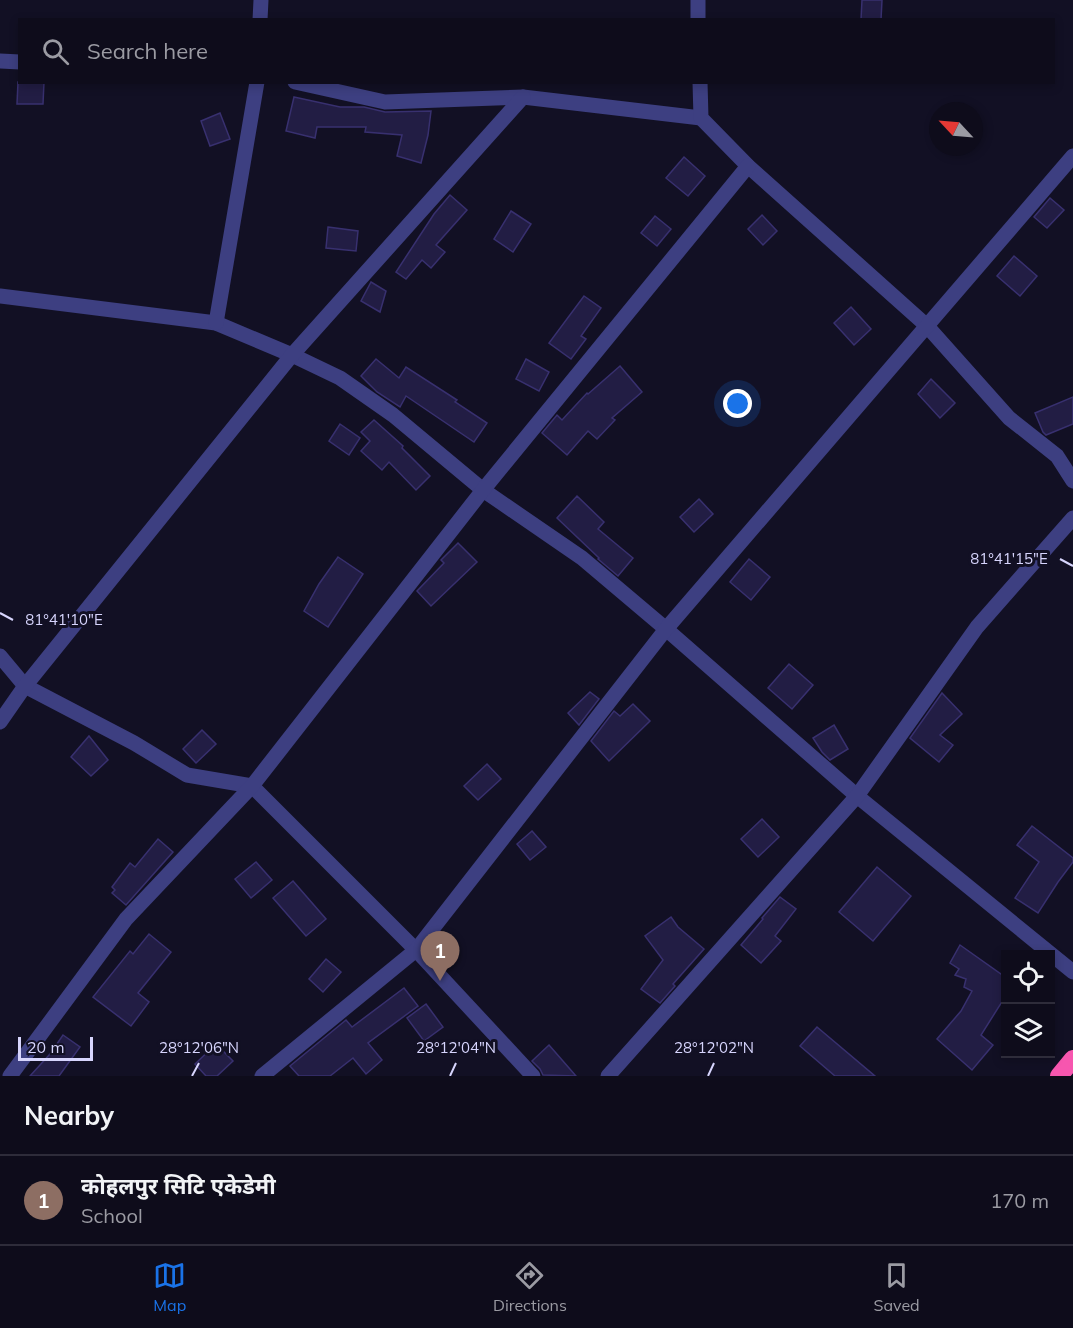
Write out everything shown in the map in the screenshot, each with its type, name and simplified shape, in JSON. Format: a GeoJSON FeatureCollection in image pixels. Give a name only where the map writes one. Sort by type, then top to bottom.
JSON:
{"type":"FeatureCollection","features":[{"type":"Feature","properties":{"kind":"highway"},"geometry":{"type":"LineString","coordinates":[[1059,1076],[1073,1059]]}},
{"type":"Feature","properties":{"kind":"street"},"geometry":{"type":"LineString","coordinates":[[260,18],[261,0]]}},
{"type":"Feature","properties":{"kind":"street"},"geometry":{"type":"LineString","coordinates":[[698,0],[698,18]]}},
{"type":"Feature","properties":{"kind":"street"},"geometry":{"type":"LineString","coordinates":[[0,61],[18,62]]}},
{"type":"Feature","properties":{"kind":"street"},"geometry":{"type":"LineString","coordinates":[[216,323],[257,84]]}},
{"type":"Feature","properties":{"kind":"street"},"geometry":{"type":"LineString","coordinates":[[304,84],[385,102],[523,97],[701,118],[748,166],[927,326],[1009,418],[1057,456],[1073,481]]}},
{"type":"Feature","properties":{"kind":"street"},"geometry":{"type":"LineString","coordinates":[[700,84],[701,118]]}},
{"type":"Feature","properties":{"kind":"street"},"geometry":{"type":"LineString","coordinates":[[0,722],[25,686],[292,355],[523,97]]}},
{"type":"Feature","properties":{"kind":"street"},"geometry":{"type":"LineString","coordinates":[[262,1076],[416,950],[666,629],[1073,156]]}},
{"type":"Feature","properties":{"kind":"street"},"geometry":{"type":"LineString","coordinates":[[10,1076],[126,919],[252,786],[483,490],[748,166]]}},
{"type":"Feature","properties":{"kind":"street"},"geometry":{"type":"LineString","coordinates":[[0,296],[216,323],[340,378],[393,415],[483,490],[582,558],[857,796],[1073,972]]}},
{"type":"Feature","properties":{"kind":"street"},"geometry":{"type":"LineString","coordinates":[[608,1076],[857,796],[977,627],[1073,518]]}},
{"type":"Feature","properties":{"kind":"street"},"geometry":{"type":"LineString","coordinates":[[0,656],[25,686],[134,743],[187,775],[252,786],[416,950],[533,1076]]}},
{"type":"Feature","properties":{"kind":"building"},"geometry":{"type":"Polygon","coordinates":[[[862,0],[882,0],[881,18],[861,18],[862,0]]]}},
{"type":"Feature","properties":{"kind":"building"},"geometry":{"type":"Polygon","coordinates":[[[18,82],[18,84],[44,84],[43,104],[17,104],[18,82]]]}},
{"type":"Feature","properties":{"kind":"building"},"geometry":{"type":"Polygon","coordinates":[[[294,97],[340,107],[364,107],[385,112],[431,111],[421,163],[397,156],[402,135],[365,132],[366,127],[317,127],[315,138],[286,131],[294,97]]]}},
{"type":"Feature","properties":{"kind":"building"},"geometry":{"type":"Polygon","coordinates":[[[220,113],[230,139],[210,146],[201,121],[220,113]]]}},
{"type":"Feature","properties":{"kind":"building"},"geometry":{"type":"Polygon","coordinates":[[[684,157],[705,176],[688,196],[666,178],[684,157]]]}},
{"type":"Feature","properties":{"kind":"building"},"geometry":{"type":"Polygon","coordinates":[[[450,195],[467,210],[436,245],[445,252],[431,268],[422,260],[406,279],[396,272],[434,214],[450,195]]]}},
{"type":"Feature","properties":{"kind":"building"},"geometry":{"type":"Polygon","coordinates":[[[1050,198],[1064,210],[1047,228],[1034,217],[1050,198]]]}},
{"type":"Feature","properties":{"kind":"building"},"geometry":{"type":"Polygon","coordinates":[[[511,211],[531,224],[513,252],[494,239],[511,211]]]}},
{"type":"Feature","properties":{"kind":"building"},"geometry":{"type":"Polygon","coordinates":[[[762,215],[777,231],[763,245],[748,229],[762,215]]]}},
{"type":"Feature","properties":{"kind":"building"},"geometry":{"type":"Polygon","coordinates":[[[655,216],[671,229],[657,246],[641,233],[655,216]]]}},
{"type":"Feature","properties":{"kind":"building"},"geometry":{"type":"Polygon","coordinates":[[[328,227],[358,231],[356,251],[326,248],[328,227]]]}},
{"type":"Feature","properties":{"kind":"building"},"geometry":{"type":"Polygon","coordinates":[[[1014,256],[1037,276],[1020,296],[997,276],[1014,256]]]}},
{"type":"Feature","properties":{"kind":"building"},"geometry":{"type":"Polygon","coordinates":[[[371,282],[386,291],[380,312],[361,301],[371,282]]]}},
{"type":"Feature","properties":{"kind":"building"},"geometry":{"type":"Polygon","coordinates":[[[584,296],[601,308],[581,336],[586,339],[571,359],[549,343],[584,296]]]}},
{"type":"Feature","properties":{"kind":"building"},"geometry":{"type":"Polygon","coordinates":[[[851,307],[871,329],[854,345],[834,323],[851,307]]]}},
{"type":"Feature","properties":{"kind":"building"},"geometry":{"type":"Polygon","coordinates":[[[376,359],[399,378],[406,367],[457,400],[455,402],[487,423],[474,442],[406,396],[400,407],[377,392],[361,376],[376,359]]]}},
{"type":"Feature","properties":{"kind":"building"},"geometry":{"type":"Polygon","coordinates":[[[526,359],[549,372],[539,391],[516,379],[526,359]]]}},
{"type":"Feature","properties":{"kind":"building"},"geometry":{"type":"Polygon","coordinates":[[[620,366],[642,392],[612,418],[615,420],[597,439],[588,431],[567,455],[542,433],[557,415],[562,420],[587,393],[620,366]]]}},
{"type":"Feature","properties":{"kind":"building"},"geometry":{"type":"Polygon","coordinates":[[[931,379],[955,403],[940,418],[918,394],[931,379]]]}},
{"type":"Feature","properties":{"kind":"building"},"geometry":{"type":"Polygon","coordinates":[[[1073,397],[1073,424],[1046,435],[1035,413],[1073,397]]]}},
{"type":"Feature","properties":{"kind":"building"},"geometry":{"type":"Polygon","coordinates":[[[374,420],[403,446],[402,448],[430,476],[416,490],[389,462],[382,470],[361,451],[370,441],[361,432],[374,420]]]}},
{"type":"Feature","properties":{"kind":"building"},"geometry":{"type":"Polygon","coordinates":[[[340,424],[360,438],[349,455],[329,441],[340,424]]]}},
{"type":"Feature","properties":{"kind":"building"},"geometry":{"type":"Polygon","coordinates":[[[577,496],[604,522],[598,529],[633,558],[618,576],[557,518],[577,496]]]}},
{"type":"Feature","properties":{"kind":"building"},"geometry":{"type":"Polygon","coordinates":[[[699,499],[713,514],[694,532],[680,517],[699,499]]]}},
{"type":"Feature","properties":{"kind":"building"},"geometry":{"type":"Polygon","coordinates":[[[458,543],[477,562],[431,606],[417,591],[444,563],[441,560],[458,543]]]}},
{"type":"Feature","properties":{"kind":"building"},"geometry":{"type":"Polygon","coordinates":[[[338,557],[363,574],[328,627],[304,611],[338,557]]]}},
{"type":"Feature","properties":{"kind":"building"},"geometry":{"type":"Polygon","coordinates":[[[749,559],[770,577],[751,600],[730,582],[749,559]]]}},
{"type":"Feature","properties":{"kind":"building"},"geometry":{"type":"Polygon","coordinates":[[[789,664],[813,685],[792,709],[768,688],[789,664]]]}},
{"type":"Feature","properties":{"kind":"building"},"geometry":{"type":"Polygon","coordinates":[[[590,692],[599,699],[579,725],[568,713],[590,692]]]}},
{"type":"Feature","properties":{"kind":"building"},"geometry":{"type":"Polygon","coordinates":[[[942,693],[962,714],[940,735],[953,745],[939,762],[910,738],[942,693]]]}},
{"type":"Feature","properties":{"kind":"building"},"geometry":{"type":"Polygon","coordinates":[[[633,704],[650,721],[609,761],[591,741],[614,711],[620,716],[633,704]]]}},
{"type":"Feature","properties":{"kind":"building"},"geometry":{"type":"Polygon","coordinates":[[[834,725],[848,749],[830,760],[813,738],[834,725]]]}},
{"type":"Feature","properties":{"kind":"building"},"geometry":{"type":"Polygon","coordinates":[[[202,730],[216,744],[196,763],[183,749],[202,730]]]}},
{"type":"Feature","properties":{"kind":"building"},"geometry":{"type":"Polygon","coordinates":[[[89,736],[108,760],[91,776],[71,757],[89,736]]]}},
{"type":"Feature","properties":{"kind":"building"},"geometry":{"type":"Polygon","coordinates":[[[487,764],[501,779],[478,800],[464,786],[487,764]]]}},
{"type":"Feature","properties":{"kind":"building"},"geometry":{"type":"Polygon","coordinates":[[[762,819],[779,837],[758,857],[741,839],[762,819]]]}},
{"type":"Feature","properties":{"kind":"building"},"geometry":{"type":"Polygon","coordinates":[[[1032,826],[1073,858],[1073,862],[1038,913],[1015,898],[1039,862],[1017,845],[1032,826]]]}},
{"type":"Feature","properties":{"kind":"building"},"geometry":{"type":"Polygon","coordinates":[[[532,831],[546,847],[530,860],[517,844],[532,831]]]}},
{"type":"Feature","properties":{"kind":"building"},"geometry":{"type":"Polygon","coordinates":[[[158,839],[173,852],[126,905],[112,893],[115,890],[112,887],[130,863],[135,867],[158,839]]]}},
{"type":"Feature","properties":{"kind":"building"},"geometry":{"type":"Polygon","coordinates":[[[256,862],[272,880],[251,898],[235,879],[256,862]]]}},
{"type":"Feature","properties":{"kind":"building"},"geometry":{"type":"Polygon","coordinates":[[[877,867],[911,896],[873,941],[839,912],[877,867]]]}},
{"type":"Feature","properties":{"kind":"building"},"geometry":{"type":"Polygon","coordinates":[[[293,881],[326,919],[306,936],[273,898],[293,881]]]}},
{"type":"Feature","properties":{"kind":"building"},"geometry":{"type":"Polygon","coordinates":[[[780,897],[796,909],[775,936],[781,941],[761,963],[741,945],[780,897]]]}},
{"type":"Feature","properties":{"kind":"building"},"geometry":{"type":"Polygon","coordinates":[[[671,917],[678,927],[704,949],[673,984],[675,986],[660,1003],[641,989],[663,960],[645,936],[671,917]]]}},
{"type":"Feature","properties":{"kind":"building"},"geometry":{"type":"Polygon","coordinates":[[[149,934],[171,952],[138,993],[149,1002],[131,1026],[93,997],[130,951],[133,954],[149,934]]]}},
{"type":"Feature","properties":{"kind":"building"},"geometry":{"type":"Polygon","coordinates":[[[960,945],[1001,974],[1001,1003],[981,1035],[993,1045],[972,1070],[937,1039],[961,1011],[972,991],[964,987],[966,979],[955,975],[959,969],[950,963],[960,945]]]}},
{"type":"Feature","properties":{"kind":"building"},"geometry":{"type":"Polygon","coordinates":[[[326,959],[341,972],[323,992],[309,979],[326,959]]]}},
{"type":"Feature","properties":{"kind":"building"},"geometry":{"type":"Polygon","coordinates":[[[404,988],[418,1006],[368,1043],[382,1060],[366,1074],[353,1058],[330,1076],[299,1076],[290,1066],[346,1020],[352,1027],[404,988]]]}},
{"type":"Feature","properties":{"kind":"building"},"geometry":{"type":"Polygon","coordinates":[[[426,1004],[443,1027],[424,1041],[407,1018],[426,1004]]]}},
{"type":"Feature","properties":{"kind":"building"},"geometry":{"type":"Polygon","coordinates":[[[817,1027],[875,1076],[835,1076],[800,1046],[817,1027]]]}},
{"type":"Feature","properties":{"kind":"building"},"geometry":{"type":"Polygon","coordinates":[[[63,1035],[80,1047],[59,1076],[30,1076],[50,1054],[63,1035]]]}},
{"type":"Feature","properties":{"kind":"building"},"geometry":{"type":"Polygon","coordinates":[[[216,1044],[233,1061],[217,1076],[206,1076],[195,1064],[216,1044]]]}},
{"type":"Feature","properties":{"kind":"building"},"geometry":{"type":"Polygon","coordinates":[[[549,1045],[576,1076],[543,1075],[532,1061],[549,1045]]]}},
{"type":"Feature","properties":{"kind":"place","name":"कोहलपुर सिटि एकेडेमी"},"geometry":{"type":"Point","coordinates":[440,981]}}]}
